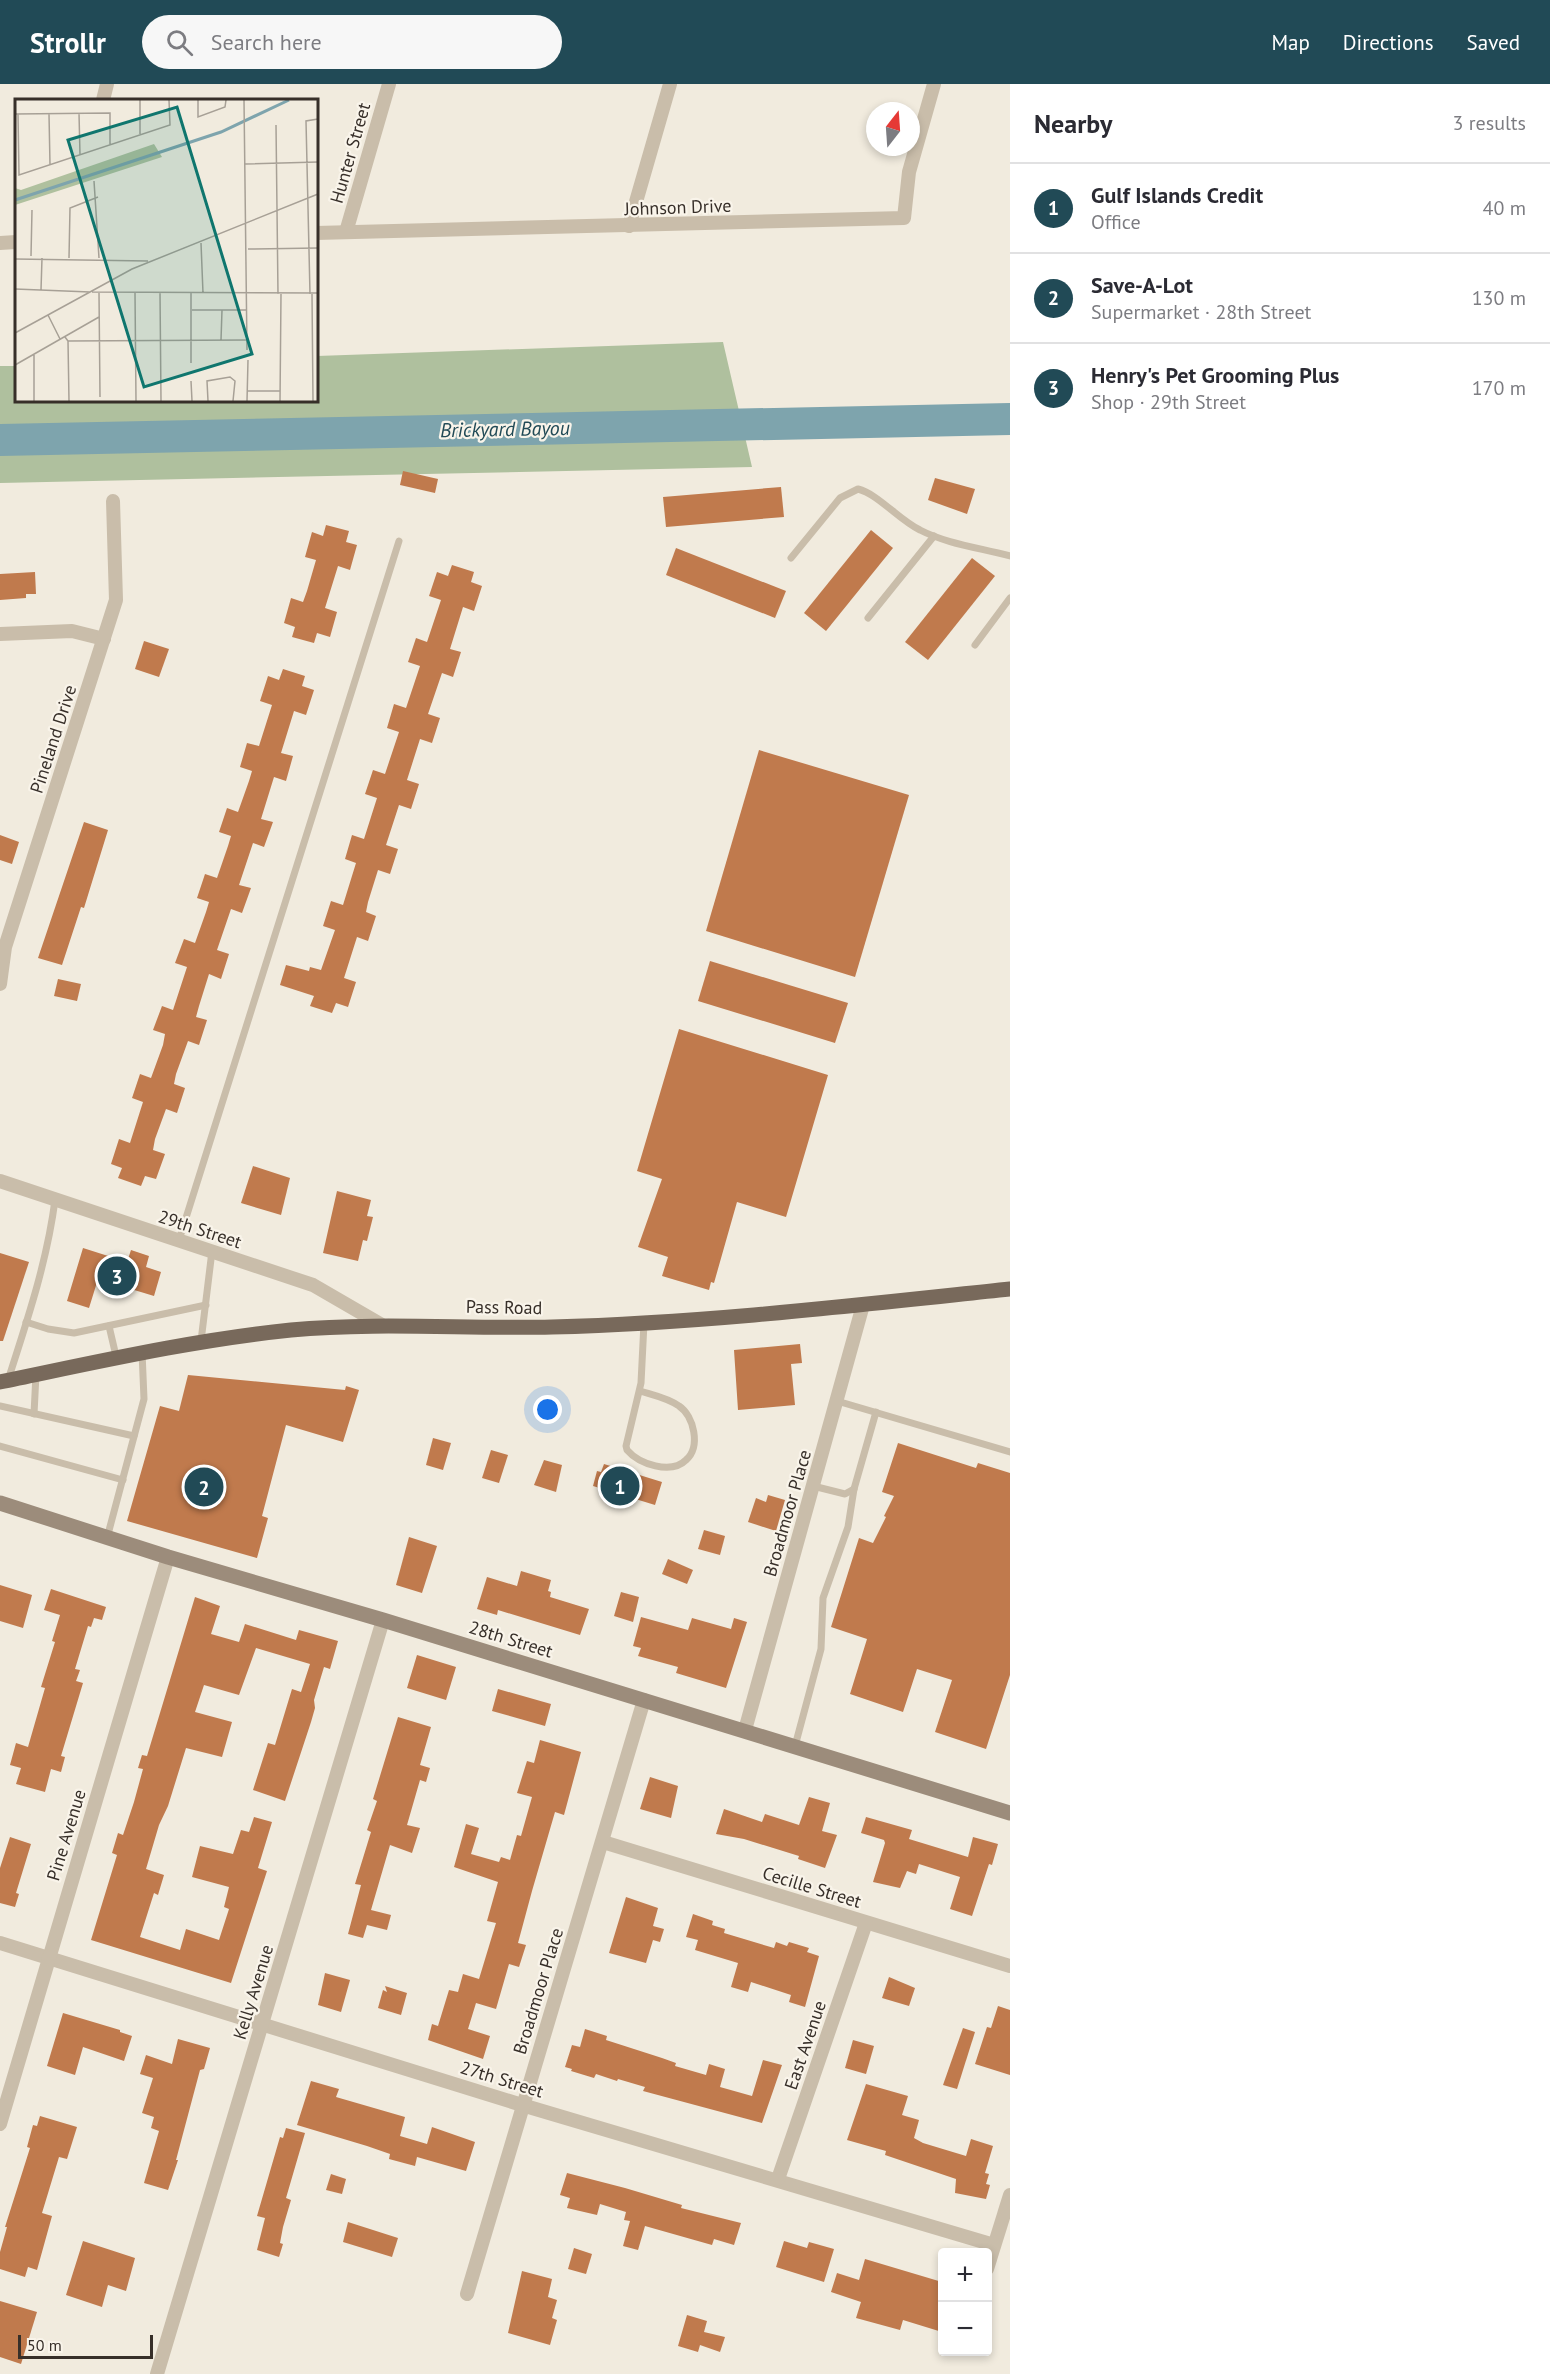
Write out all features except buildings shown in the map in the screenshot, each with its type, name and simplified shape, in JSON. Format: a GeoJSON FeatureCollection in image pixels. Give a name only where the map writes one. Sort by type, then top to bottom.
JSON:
{"type":"FeatureCollection","features":[{"type":"Feature","properties":{"kind":"main road","name":"Pass Road"},"geometry":{"type":"LineString","coordinates":[[4,1381],[116,1356],[201,1341],[294,1330],[382,1325],[550,1327],[645,1323],[863,1305],[1010,1289]]}},
{"type":"Feature","properties":{"kind":"street"},"geometry":{"type":"LineString","coordinates":[[103,99],[107,84]]}},
{"type":"Feature","properties":{"kind":"street","name":"Hunter Street"},"geometry":{"type":"LineString","coordinates":[[346,232],[389,84]]}},
{"type":"Feature","properties":{"kind":"street"},"geometry":{"type":"LineString","coordinates":[[629,226],[670,84]]}},
{"type":"Feature","properties":{"kind":"street","name":"Johnson Drive"},"geometry":{"type":"LineString","coordinates":[[318,233],[904,218],[909,172],[934,84]]}},
{"type":"Feature","properties":{"kind":"street","name":"Pineland Drive"},"geometry":{"type":"LineString","coordinates":[[0,984],[5,947],[116,600],[113,501]]}},
{"type":"Feature","properties":{"kind":"street"},"geometry":{"type":"LineString","coordinates":[[0,634],[72,631],[104,639]]}},
{"type":"Feature","properties":{"kind":"street","name":"29th Street"},"geometry":{"type":"LineString","coordinates":[[0,1181],[313,1285],[382,1325]]}},
{"type":"Feature","properties":{"kind":"street","name":"Broadmoor Place"},"geometry":{"type":"LineString","coordinates":[[745,1730],[863,1305]]}},
{"type":"Feature","properties":{"kind":"street","name":"28th Street"},"geometry":{"type":"LineString","coordinates":[[0,1503],[168,1557],[745,1730],[1010,1813]]}},
{"type":"Feature","properties":{"kind":"street","name":"Pine Avenue"},"geometry":{"type":"LineString","coordinates":[[0,2124],[168,1557]]}},
{"type":"Feature","properties":{"kind":"street","name":"Kelly Avenue"},"geometry":{"type":"LineString","coordinates":[[157,2374],[382,1620]]}},
{"type":"Feature","properties":{"kind":"street","name":"Broadmoor Place"},"geometry":{"type":"LineString","coordinates":[[467,2294],[644,1700]]}},
{"type":"Feature","properties":{"kind":"street","name":"Cecille Street"},"geometry":{"type":"LineString","coordinates":[[603,1842],[1010,1966]]}},
{"type":"Feature","properties":{"kind":"street","name":"East Avenue"},"geometry":{"type":"LineString","coordinates":[[778,2179],[866,1923]]}},
{"type":"Feature","properties":{"kind":"street","name":"27th Street"},"geometry":{"type":"LineString","coordinates":[[0,1943],[522,2105],[778,2179],[994,2245]]}},
{"type":"Feature","properties":{"kind":"street"},"geometry":{"type":"LineString","coordinates":[[992,2252],[1010,2195]]}},
{"type":"Feature","properties":{"kind":"lane"},"geometry":{"type":"LineString","coordinates":[[791,558],[840,498],[858,489],[867,491],[896,516],[934,536],[1010,556]]}},
{"type":"Feature","properties":{"kind":"lane"},"geometry":{"type":"LineString","coordinates":[[868,618],[934,536]]}},
{"type":"Feature","properties":{"kind":"lane"},"geometry":{"type":"LineString","coordinates":[[179,1240],[399,541]]}},
{"type":"Feature","properties":{"kind":"lane"},"geometry":{"type":"LineString","coordinates":[[975,645],[1010,598]]}},
{"type":"Feature","properties":{"kind":"lane"},"geometry":{"type":"LineString","coordinates":[[4,1381],[26,1322],[51,1232],[55,1200]]}},
{"type":"Feature","properties":{"kind":"lane"},"geometry":{"type":"LineString","coordinates":[[201,1341],[212,1251]]}},
{"type":"Feature","properties":{"kind":"lane"},"geometry":{"type":"LineString","coordinates":[[26,1322],[48,1329],[74,1333],[206,1305]]}},
{"type":"Feature","properties":{"kind":"lane"},"geometry":{"type":"LineString","coordinates":[[640,1391],[679,1405],[688,1414],[693,1427],[694,1443],[691,1455],[684,1463],[668,1467],[644,1463],[627,1450],[640,1391],[645,1323]]}},
{"type":"Feature","properties":{"kind":"lane"},"geometry":{"type":"LineString","coordinates":[[109,1326],[116,1356]]}},
{"type":"Feature","properties":{"kind":"lane"},"geometry":{"type":"LineString","coordinates":[[107,1538],[144,1399],[141,1352]]}},
{"type":"Feature","properties":{"kind":"lane"},"geometry":{"type":"LineString","coordinates":[[34,1414],[36,1374]]}},
{"type":"Feature","properties":{"kind":"lane"},"geometry":{"type":"LineString","coordinates":[[837,1401],[1010,1452]]}},
{"type":"Feature","properties":{"kind":"lane"},"geometry":{"type":"LineString","coordinates":[[0,1406],[134,1436]]}},
{"type":"Feature","properties":{"kind":"lane"},"geometry":{"type":"LineString","coordinates":[[795,1746],[821,1649],[823,1598],[848,1527],[854,1489],[876,1412]]}},
{"type":"Feature","properties":{"kind":"lane"},"geometry":{"type":"LineString","coordinates":[[0,1446],[123,1480]]}},
{"type":"Feature","properties":{"kind":"lane"},"geometry":{"type":"LineString","coordinates":[[813,1486],[845,1494],[854,1489]]}},
{"type":"Feature","properties":{"kind":"green space"},"geometry":{"type":"Polygon","coordinates":[[[723,342],[752,467],[0,483],[0,366],[15,366],[15,402],[318,402],[318,356],[723,342]]]}},
{"type":"Feature","properties":{"kind":"waterway","name":"Brickyard Bayou"},"geometry":{"type":"LineString","coordinates":[[0,440],[1010,419]]}},
{"type":"Feature","properties":{"kind":"place","name":"Henry's Pet Grooming Plus"},"geometry":{"type":"Point","coordinates":[117,1276]}},
{"type":"Feature","properties":{"kind":"place","name":"Gulf Islands Credit"},"geometry":{"type":"Point","coordinates":[620,1486]}},
{"type":"Feature","properties":{"kind":"place","name":"Save-A-Lot"},"geometry":{"type":"Point","coordinates":[204,1487]}}]}
